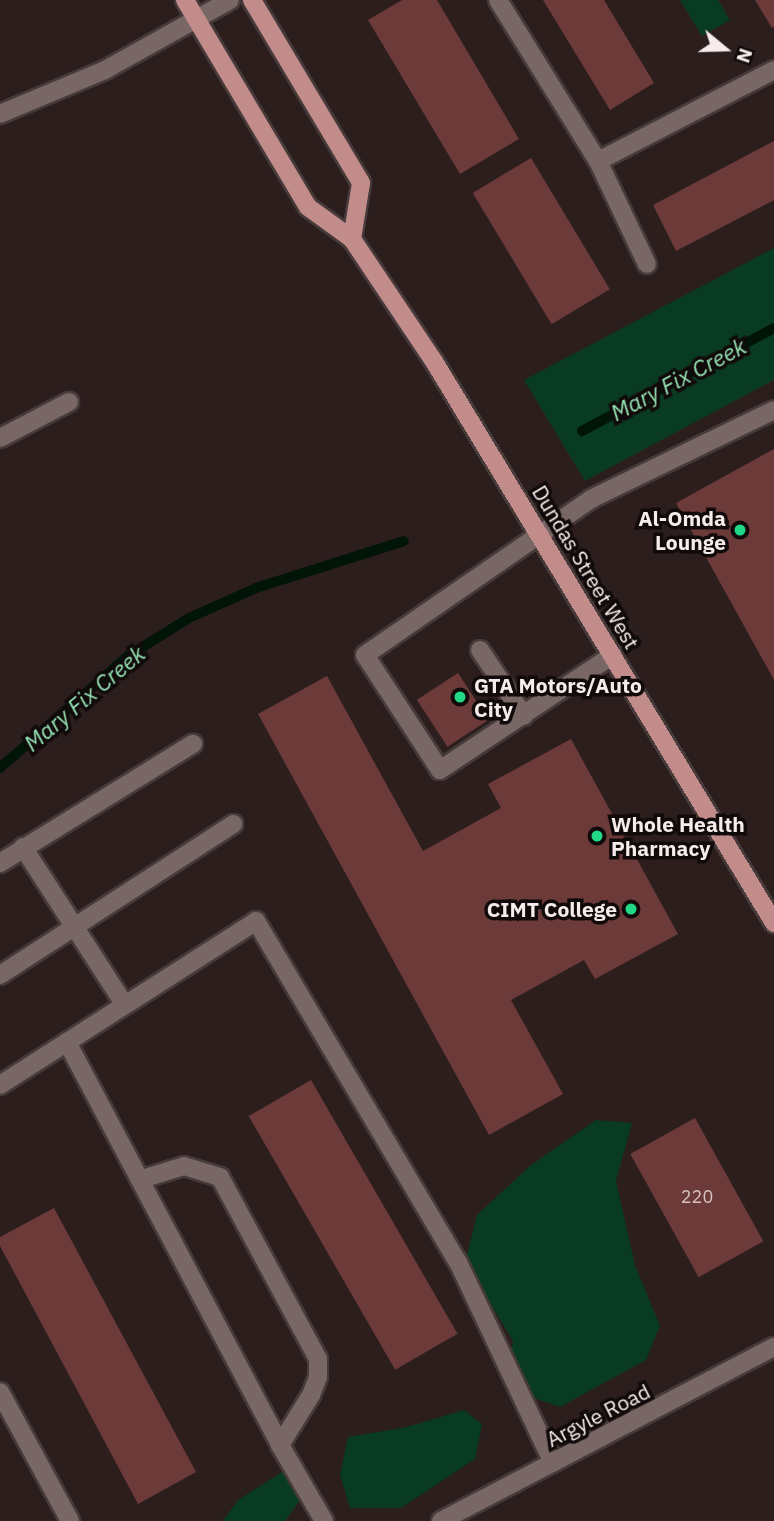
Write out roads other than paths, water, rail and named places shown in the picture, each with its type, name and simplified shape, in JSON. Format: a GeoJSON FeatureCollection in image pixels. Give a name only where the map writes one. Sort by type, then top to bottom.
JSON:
{"type":"FeatureCollection","features":[{"type":"Feature","properties":{"kind":"main road","name":"Dundas Street West"},"geometry":{"type":"LineString","coordinates":[[185,0],[308,207],[352,239],[540,533],[772,916]]}},
{"type":"Feature","properties":{"kind":"main road"},"geometry":{"type":"LineString","coordinates":[[251,0],[361,183],[352,239]]}},
{"type":"Feature","properties":{"kind":"street"},"geometry":{"type":"LineString","coordinates":[[0,114],[105,70],[230,0]]}},
{"type":"Feature","properties":{"kind":"street"},"geometry":{"type":"LineString","coordinates":[[498,0],[598,161],[647,264]]}},
{"type":"Feature","properties":{"kind":"street"},"geometry":{"type":"LineString","coordinates":[[598,161],[774,71]]}},
{"type":"Feature","properties":{"kind":"street"},"geometry":{"type":"LineString","coordinates":[[0,438],[69,402]]}},
{"type":"Feature","properties":{"kind":"street"},"geometry":{"type":"LineString","coordinates":[[613,655],[440,770],[365,655],[592,499],[774,410]]}},
{"type":"Feature","properties":{"kind":"street"},"geometry":{"type":"LineString","coordinates":[[480,649],[524,716]]}},
{"type":"Feature","properties":{"kind":"street"},"geometry":{"type":"LineString","coordinates":[[0,863],[193,744]]}},
{"type":"Feature","properties":{"kind":"street"},"geometry":{"type":"LineString","coordinates":[[0,975],[233,824]]}},
{"type":"Feature","properties":{"kind":"street"},"geometry":{"type":"LineString","coordinates":[[23,847],[124,1004]]}},
{"type":"Feature","properties":{"kind":"street"},"geometry":{"type":"LineString","coordinates":[[0,1085],[256,921],[458,1262],[553,1463]]}},
{"type":"Feature","properties":{"kind":"street"},"geometry":{"type":"LineString","coordinates":[[67,1042],[142,1179],[280,1445],[324,1521]]}},
{"type":"Feature","properties":{"kind":"street"},"geometry":{"type":"LineString","coordinates":[[142,1179],[184,1167],[219,1177],[318,1359],[311,1395],[280,1445]]}},
{"type":"Feature","properties":{"kind":"street","name":"Argyle Road"},"geometry":{"type":"LineString","coordinates":[[441,1521],[774,1347]]}},
{"type":"Feature","properties":{"kind":"street"},"geometry":{"type":"LineString","coordinates":[[0,1392],[70,1521]]}},
{"type":"Feature","properties":{"kind":"waterway","name":"Mary Fix Creek"},"geometry":{"type":"LineString","coordinates":[[582,431],[774,328]]}},
{"type":"Feature","properties":{"kind":"waterway","name":"Mary Fix Creek"},"geometry":{"type":"LineString","coordinates":[[0,768],[128,656],[189,618],[256,588],[404,541]]}},
{"type":"Feature","properties":{"kind":"place","name":"Al-Omda Lounge"},"geometry":{"type":"Point","coordinates":[740,530]}},
{"type":"Feature","properties":{"kind":"place","name":"GTA Motors/Auto City"},"geometry":{"type":"Point","coordinates":[460,697]}},
{"type":"Feature","properties":{"kind":"place","name":"Whole Health Pharmacy"},"geometry":{"type":"Point","coordinates":[597,836]}},
{"type":"Feature","properties":{"kind":"place","name":"CIMT College"},"geometry":{"type":"Point","coordinates":[631,909]}}]}
